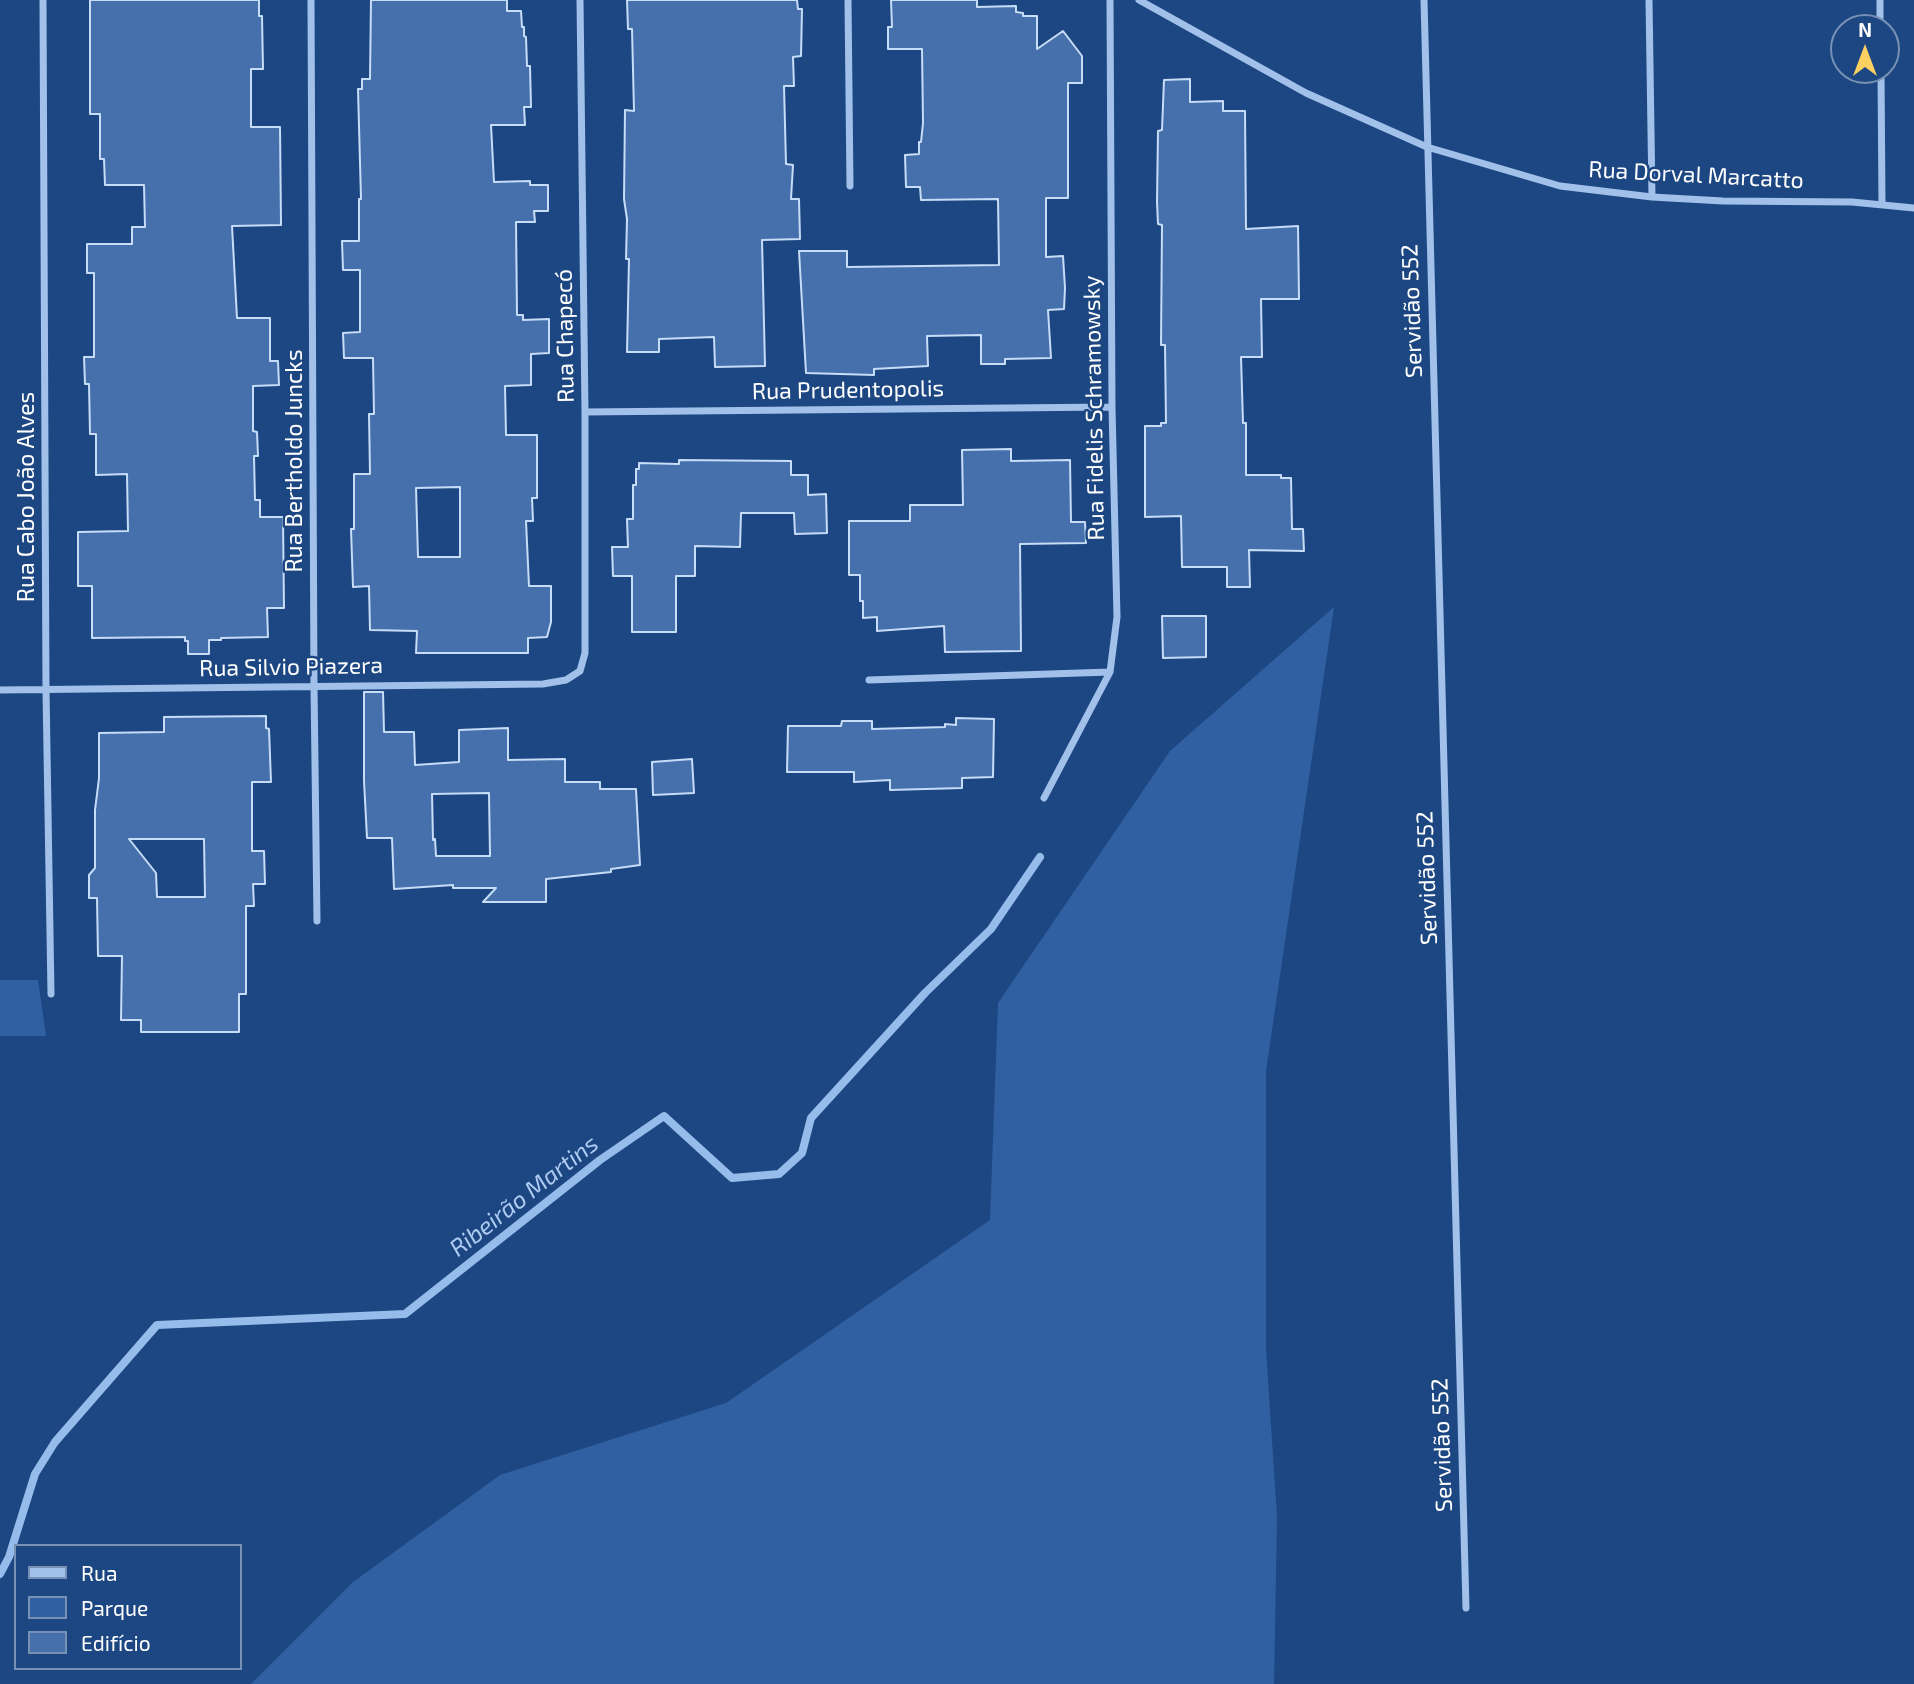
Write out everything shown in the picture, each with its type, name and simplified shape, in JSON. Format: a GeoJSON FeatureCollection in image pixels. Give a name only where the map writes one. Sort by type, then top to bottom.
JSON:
{"type":"FeatureCollection","features":[{"type":"Feature","properties":{"kind":"street","name":"Rua Cabo João Alves"},"geometry":{"type":"LineString","coordinates":[[43,0],[46,690],[51,994]]}},
{"type":"Feature","properties":{"kind":"street","name":"Rua Bertholdo Juncks"},"geometry":{"type":"LineString","coordinates":[[311,0],[317,921]]}},
{"type":"Feature","properties":{"kind":"street","name":"Rua Chapecó"},"geometry":{"type":"LineString","coordinates":[[580,0],[585,412],[585,653],[580,671]]}},
{"type":"Feature","properties":{"kind":"street"},"geometry":{"type":"LineString","coordinates":[[848,0],[850,186]]}},
{"type":"Feature","properties":{"kind":"street","name":"Rua Fidelis Schramowsky"},"geometry":{"type":"LineString","coordinates":[[1044,798],[1110,672],[1117,617],[1112,407],[1110,0]]}},
{"type":"Feature","properties":{"kind":"street","name":"Rua Dorval Marcatto"},"geometry":{"type":"LineString","coordinates":[[1139,0],[1306,93],[1427,147],[1560,186],[1652,197],[1723,201],[1789,200],[1914,208]]}},
{"type":"Feature","properties":{"kind":"street","name":"Servidão 552"},"geometry":{"type":"LineString","coordinates":[[1424,0],[1466,1608]]}},
{"type":"Feature","properties":{"kind":"street"},"geometry":{"type":"LineString","coordinates":[[1649,0],[1652,197]]}},
{"type":"Feature","properties":{"kind":"street"},"geometry":{"type":"LineString","coordinates":[[1881,84],[1882,204]]}},
{"type":"Feature","properties":{"kind":"street","name":"Rua Prudentopolis"},"geometry":{"type":"LineString","coordinates":[[585,412],[1112,407]]}},
{"type":"Feature","properties":{"kind":"street","name":"Rua Silvio Piazera"},"geometry":{"type":"LineString","coordinates":[[0,690],[543,684],[566,680],[580,671]]}},
{"type":"Feature","properties":{"kind":"street"},"geometry":{"type":"LineString","coordinates":[[869,680],[1110,672]]}},
{"type":"Feature","properties":{"kind":"green space"},"geometry":{"type":"Polygon","coordinates":[[[1334,607],[1266,1071],[1266,1349],[1277,1517],[1274,1684],[251,1684],[353,1582],[500,1475],[726,1403],[990,1220],[998,1003],[1170,751],[1334,607]]]}},
{"type":"Feature","properties":{"kind":"green space"},"geometry":{"type":"Polygon","coordinates":[[[0,980],[38,980],[46,1036],[0,1036],[0,980]]]}},
{"type":"Feature","properties":{"kind":"building"},"geometry":{"type":"Polygon","coordinates":[[[90,0],[259,0],[259,16],[262,16],[263,69],[251,69],[251,127],[280,127],[281,225],[232,226],[237,318],[270,318],[270,361],[278,361],[279,385],[253,386],[253,431],[257,432],[258,456],[254,456],[255,500],[260,500],[260,517],[283,517],[284,608],[267,608],[268,637],[209,640],[209,654],[188,654],[188,641],[185,641],[185,637],[92,638],[92,586],[78,586],[78,532],[128,531],[127,474],[96,475],[96,434],[90,434],[89,384],[85,384],[84,357],[94,357],[94,273],[87,273],[87,244],[132,244],[132,227],[145,227],[144,185],[105,185],[104,159],[100,159],[100,114],[90,114],[90,0]]]}},
{"type":"Feature","properties":{"kind":"building"},"geometry":{"type":"Polygon","coordinates":[[[371,0],[507,0],[507,11],[521,11],[526,37],[527,66],[530,66],[531,107],[524,107],[525,125],[491,125],[494,182],[530,181],[530,185],[548,185],[548,211],[534,211],[535,222],[516,222],[517,315],[523,315],[523,320],[549,319],[549,353],[531,354],[531,385],[505,386],[506,435],[537,435],[537,498],[532,498],[533,521],[526,521],[529,586],[551,586],[551,622],[547,637],[528,638],[528,653],[416,653],[417,631],[370,630],[369,586],[353,587],[351,529],[354,529],[354,474],[370,474],[369,414],[374,414],[373,358],[344,358],[343,333],[360,332],[360,270],[343,270],[342,241],[359,241],[361,199],[358,89],[362,89],[362,79],[370,79],[371,0]],[[460,487],[416,488],[418,557],[460,557],[460,487]]]}},
{"type":"Feature","properties":{"kind":"building"},"geometry":{"type":"Polygon","coordinates":[[[627,0],[797,0],[798,9],[802,9],[801,56],[793,57],[794,86],[784,86],[786,164],[793,165],[791,199],[799,199],[800,239],[762,240],[765,366],[715,367],[714,337],[659,339],[659,352],[627,352],[629,259],[626,259],[627,219],[624,199],[625,110],[634,111],[632,29],[628,29],[627,0]]]}},
{"type":"Feature","properties":{"kind":"building"},"geometry":{"type":"Polygon","coordinates":[[[891,0],[977,0],[977,7],[1016,6],[1016,12],[1023,13],[1023,16],[1037,16],[1037,49],[1063,31],[1082,56],[1082,83],[1068,83],[1068,198],[1046,198],[1046,257],[1063,256],[1065,288],[1064,309],[1048,310],[1051,358],[1005,359],[1005,364],[981,364],[981,335],[927,336],[928,366],[874,369],[874,375],[806,373],[799,251],[847,251],[847,267],[999,265],[998,199],[921,200],[920,187],[906,187],[905,155],[919,154],[921,142],[922,49],[888,49],[888,27],[892,27],[891,0]]]}},
{"type":"Feature","properties":{"kind":"building"},"geometry":{"type":"Polygon","coordinates":[[[1190,79],[1190,102],[1223,101],[1223,111],[1245,111],[1246,229],[1298,226],[1299,299],[1261,299],[1262,357],[1241,357],[1243,423],[1246,423],[1246,475],[1281,475],[1281,478],[1291,478],[1292,529],[1303,529],[1304,551],[1249,550],[1250,587],[1227,587],[1227,567],[1182,567],[1181,516],[1145,517],[1145,426],[1161,426],[1161,423],[1166,423],[1165,345],[1161,345],[1162,225],[1158,224],[1157,202],[1158,131],[1162,130],[1164,80],[1190,79]]]}},
{"type":"Feature","properties":{"kind":"building"},"geometry":{"type":"Polygon","coordinates":[[[1011,449],[1011,461],[1070,460],[1071,522],[1085,522],[1086,543],[1020,544],[1021,651],[945,652],[944,626],[877,631],[877,617],[863,618],[860,575],[849,575],[849,521],[910,521],[910,505],[963,505],[962,450],[1011,449]]]}},
{"type":"Feature","properties":{"kind":"building"},"geometry":{"type":"Polygon","coordinates":[[[679,460],[791,461],[791,475],[808,475],[808,495],[826,494],[827,533],[795,534],[794,513],[741,513],[740,547],[695,546],[695,576],[676,576],[676,632],[632,632],[632,576],[613,576],[612,547],[628,547],[627,519],[633,519],[633,485],[636,485],[636,469],[639,469],[639,463],[679,464],[679,460]]]}},
{"type":"Feature","properties":{"kind":"building"},"geometry":{"type":"Polygon","coordinates":[[[1162,616],[1206,616],[1206,657],[1163,658],[1162,616]]]}},
{"type":"Feature","properties":{"kind":"building"},"geometry":{"type":"Polygon","coordinates":[[[364,692],[383,692],[384,732],[414,732],[415,765],[459,762],[459,730],[508,728],[508,760],[565,759],[565,782],[600,782],[600,789],[636,789],[640,865],[611,869],[611,872],[546,879],[546,902],[483,902],[496,888],[453,888],[453,885],[394,889],[392,838],[367,838],[364,692]],[[489,793],[432,794],[436,856],[490,856],[489,793]]]}},
{"type":"Feature","properties":{"kind":"building"},"geometry":{"type":"Polygon","coordinates":[[[266,716],[271,782],[252,782],[252,851],[264,851],[265,884],[253,884],[254,906],[246,906],[246,994],[239,994],[239,1032],[141,1032],[141,1020],[121,1020],[122,956],[98,956],[97,898],[89,898],[89,875],[95,868],[99,733],[164,732],[164,717],[266,716]],[[129,839],[156,873],[157,897],[205,897],[204,839],[129,839]]]}},
{"type":"Feature","properties":{"kind":"building"},"geometry":{"type":"Polygon","coordinates":[[[956,718],[994,719],[993,777],[962,778],[962,788],[890,790],[890,780],[854,782],[854,772],[787,772],[788,726],[841,726],[842,721],[872,721],[872,729],[945,727],[945,724],[956,725],[956,718]]]}},
{"type":"Feature","properties":{"kind":"building"},"geometry":{"type":"Polygon","coordinates":[[[692,759],[694,793],[653,795],[652,762],[692,759]]]}},
{"type":"Feature","properties":{"kind":"waterway","name":"Ribeirão Martins"},"geometry":{"type":"LineString","coordinates":[[0,1574],[9,1557],[35,1474],[55,1442],[157,1325],[405,1314],[600,1160],[664,1116],[732,1178],[779,1174],[802,1153],[811,1118],[925,993],[991,929],[1040,857]]}}]}
